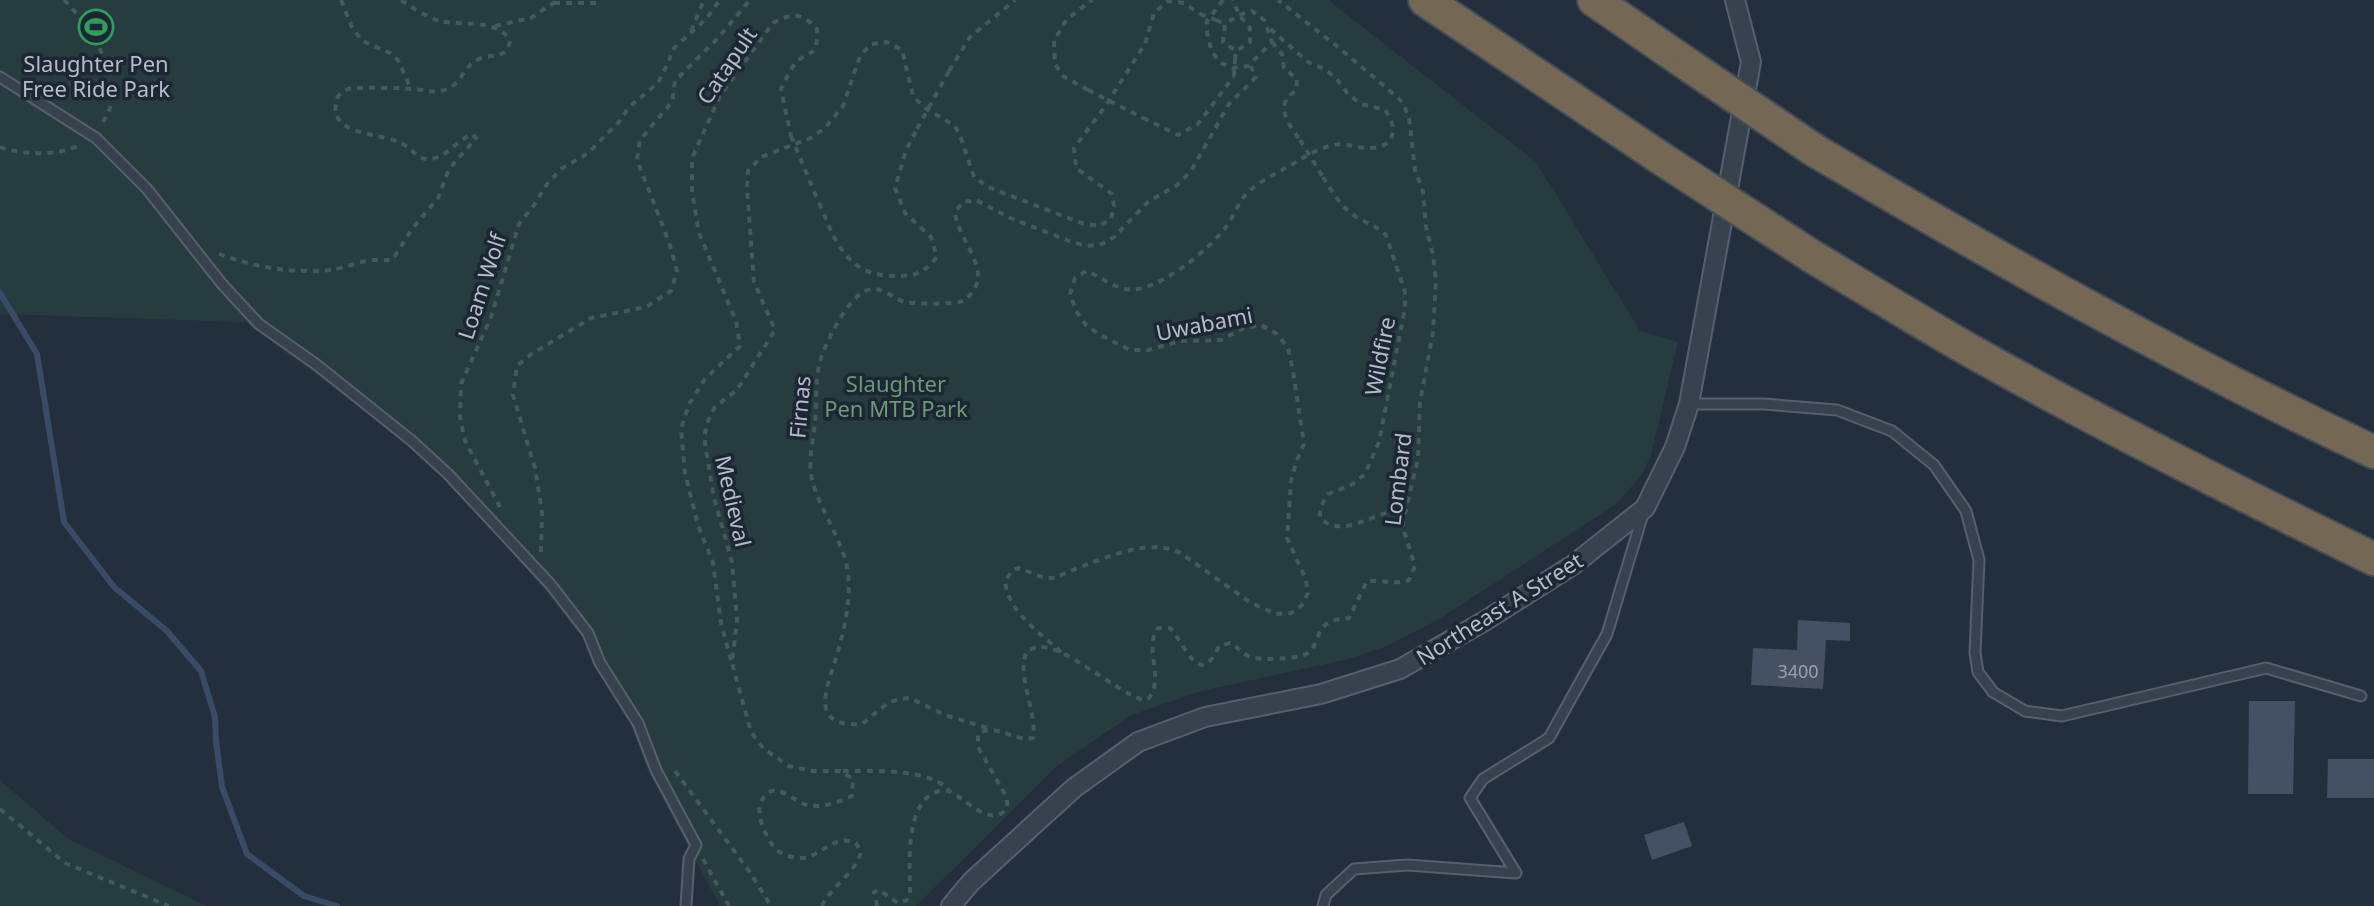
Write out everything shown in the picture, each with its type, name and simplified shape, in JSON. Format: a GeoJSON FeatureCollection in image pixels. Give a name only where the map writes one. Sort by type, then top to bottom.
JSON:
{"type":"FeatureCollection","features":[{"type":"Feature","properties":{"kind":"highway"},"geometry":{"type":"LineString","coordinates":[[1425,0],[1813,257],[1966,348],[2241,495],[2374,559]]}},
{"type":"Feature","properties":{"kind":"highway"},"geometry":{"type":"LineString","coordinates":[[1594,0],[1814,150],[1983,250],[2129,330],[2374,452]]}},
{"type":"Feature","properties":{"kind":"street","name":"Northeast A Street"},"geometry":{"type":"LineString","coordinates":[[951,906],[971,882],[1074,788],[1138,742],[1205,717],[1321,694],[1400,669],[1483,622],[1573,565],[1645,508],[1675,447],[1689,404],[1751,62],[1735,0]]}},
{"type":"Feature","properties":{"kind":"lane"},"geometry":{"type":"LineString","coordinates":[[0,77],[91,134],[147,189],[222,284],[259,324],[317,365],[412,441],[448,474],[539,571],[588,633],[600,663],[638,723],[656,770],[696,845],[689,859],[686,906]]}},
{"type":"Feature","properties":{"kind":"lane"},"geometry":{"type":"LineString","coordinates":[[1689,404],[1764,404],[1837,410],[1892,431],[1934,465],[1966,511],[1979,560],[1975,653],[1978,672],[1993,692],[2025,711],[2062,716],[2266,668],[2361,696]]}},
{"type":"Feature","properties":{"kind":"lane"},"geometry":{"type":"LineString","coordinates":[[1323,906],[1326,895],[1354,869],[1407,865],[1516,873],[1470,798],[1483,779],[1549,738],[1607,634],[1645,508]]}},
{"type":"Feature","properties":{"kind":"path"},"geometry":{"type":"LineString","coordinates":[[0,147],[14,153],[60,152],[78,146],[104,120],[110,106],[110,75],[92,34],[64,0]]}},
{"type":"Feature","properties":{"kind":"path"},"geometry":{"type":"LineString","coordinates":[[341,0],[352,27],[362,41],[390,53],[398,60],[411,89]]}},
{"type":"Feature","properties":{"kind":"path"},"geometry":{"type":"LineString","coordinates":[[401,0],[438,20],[494,27],[531,18],[558,0]]}},
{"type":"Feature","properties":{"kind":"path"},"geometry":{"type":"LineString","coordinates":[[551,3],[597,3],[600,0]]}},
{"type":"Feature","properties":{"kind":"path"},"geometry":{"type":"LineString","coordinates":[[689,35],[704,0]]}},
{"type":"Feature","properties":{"kind":"path","name":"Loam Wolf"},"geometry":{"type":"LineString","coordinates":[[501,510],[465,441],[460,417],[461,384],[491,317],[519,224],[561,169],[587,154],[619,122],[629,107],[658,83],[672,50],[706,19],[720,0]]}},
{"type":"Feature","properties":{"kind":"path"},"geometry":{"type":"LineString","coordinates":[[539,571],[542,512],[535,468],[513,395],[517,366],[591,318],[646,307],[671,291],[677,271],[637,160],[640,140],[672,102],[675,81],[750,0]]}},
{"type":"Feature","properties":{"kind":"path","name":"Catapult"},"geometry":{"type":"LineString","coordinates":[[732,663],[721,623],[713,563],[698,525],[685,473],[681,429],[689,404],[705,379],[740,346],[736,321],[699,233],[692,192],[692,158],[720,96],[773,23],[792,16],[807,19],[817,29],[818,44],[814,51],[796,63],[781,89],[791,136],[835,242],[864,271],[882,276],[907,276],[925,271],[937,257],[931,237],[905,213],[895,188],[906,150],[970,37],[1015,0]]}},
{"type":"Feature","properties":{"kind":"path"},"geometry":{"type":"LineString","coordinates":[[1092,0],[1066,20],[1054,41],[1055,64],[1063,76],[1178,135],[1198,124],[1234,76],[1236,51]]}},
{"type":"Feature","properties":{"kind":"path"},"geometry":{"type":"LineString","coordinates":[[1223,0],[1207,21],[1212,52],[1221,63],[1233,68],[1250,65],[1272,42],[1264,20],[1252,11],[1225,24],[1223,42],[1236,51]]}},
{"type":"Feature","properties":{"kind":"path","name":"Lombard"},"geometry":{"type":"LineString","coordinates":[[992,729],[1019,739],[1033,738],[1023,664],[1028,650],[1042,647],[1064,656],[1143,700],[1149,698],[1156,684],[1153,642],[1158,628],[1170,628],[1186,654],[1200,664],[1207,664],[1214,659],[1219,646],[1230,643],[1254,659],[1309,652],[1320,631],[1329,622],[1349,618],[1367,581],[1395,584],[1409,580],[1415,566],[1403,528],[1404,510],[1418,459],[1420,402],[1433,332],[1436,290],[1423,191],[1415,170],[1409,118],[1403,103],[1396,96],[1278,0]]}},
{"type":"Feature","properties":{"kind":"path","name":"Medieval"},"geometry":{"type":"LineString","coordinates":[[949,790],[942,783],[904,774],[877,770],[813,771],[789,766],[763,748],[751,732],[732,663],[737,620],[732,562],[714,498],[704,437],[715,407],[737,390],[775,330],[754,282],[748,171],[761,157],[811,138],[825,128],[843,106],[860,56],[871,44],[887,42],[902,50],[913,96],[925,108],[955,126],[974,177],[988,187],[1081,223],[1099,226],[1111,219],[1114,206],[1112,194],[1076,168],[1074,148],[1145,44],[1154,13],[1168,1],[1184,3],[1200,14],[1225,24]]}},
{"type":"Feature","properties":{"kind":"path"},"geometry":{"type":"LineString","coordinates":[[1234,2],[1239,15],[1250,28],[1250,42],[1236,51]]}},
{"type":"Feature","properties":{"kind":"path","name":"Uwabami"},"geometry":{"type":"LineString","coordinates":[[1064,656],[1012,604],[1005,581],[1018,568],[1053,578],[1138,548],[1166,546],[1179,552],[1214,579],[1276,614],[1291,613],[1302,605],[1308,593],[1306,580],[1287,538],[1291,482],[1304,444],[1288,348],[1277,334],[1261,325],[1242,329],[1221,340],[1181,341],[1148,350],[1130,350],[1086,325],[1076,311],[1070,294],[1075,278],[1086,271],[1127,290],[1143,288],[1175,273],[1217,239],[1247,193],[1308,154],[1336,144],[1370,149],[1390,139],[1394,121],[1385,110],[1361,104],[1348,94],[1336,78],[1308,62],[1267,26]]}},
{"type":"Feature","properties":{"kind":"path"},"geometry":{"type":"LineString","coordinates":[[181,230],[212,251],[263,267],[319,271],[393,259],[412,229],[438,198],[449,169],[476,138],[472,134],[434,159],[425,159],[395,140],[348,128],[338,118],[338,96],[350,88],[447,90],[459,82],[468,68],[480,58],[499,56],[509,47],[510,41],[505,33],[494,27]]}},
{"type":"Feature","properties":{"kind":"path","name":"Wildfire"},"geometry":{"type":"LineString","coordinates":[[1272,42],[1282,54],[1284,68],[1297,79],[1296,90],[1284,104],[1290,126],[1338,200],[1349,211],[1386,235],[1405,292],[1405,308],[1379,442],[1365,474],[1353,484],[1328,494],[1320,508],[1320,518],[1326,524],[1343,527],[1387,511],[1404,510]]}},
{"type":"Feature","properties":{"kind":"path","name":"Firnas"},"geometry":{"type":"LineString","coordinates":[[992,729],[945,715],[910,698],[888,703],[862,724],[839,724],[829,716],[825,691],[838,652],[849,585],[846,562],[812,479],[811,446],[823,351],[848,307],[865,291],[876,289],[905,302],[957,303],[966,300],[978,277],[956,224],[955,212],[963,202],[976,200],[1010,218],[1087,246],[1102,244],[1114,237],[1148,202],[1177,185],[1191,171],[1229,104],[1256,77],[1250,65]]}},
{"type":"Feature","properties":{"kind":"path"},"geometry":{"type":"LineString","coordinates":[[877,906],[874,892],[879,890],[898,903],[907,900],[910,894],[910,847],[915,818],[926,799],[939,791],[949,790],[986,814],[1000,814],[1006,810],[1006,796],[978,747],[978,734],[992,729]]}},
{"type":"Feature","properties":{"kind":"path"},"geometry":{"type":"LineString","coordinates":[[645,742],[682,778],[771,906]]}},
{"type":"Feature","properties":{"kind":"path"},"geometry":{"type":"LineString","coordinates":[[822,906],[827,895],[858,862],[861,852],[856,843],[848,839],[834,842],[810,858],[798,859],[779,853],[760,822],[759,804],[765,794],[775,790],[804,804],[821,806],[852,796],[853,779],[840,771]]}},
{"type":"Feature","properties":{"kind":"path"},"geometry":{"type":"LineString","coordinates":[[0,809],[65,863],[169,906]]}},
{"type":"Feature","properties":{"kind":"path"},"geometry":{"type":"LineString","coordinates":[[696,845],[729,906]]}},
{"type":"Feature","properties":{"kind":"green space","name":"Slaughter Pen MTB Park"},"geometry":{"type":"Polygon","coordinates":[[[0,0],[1328,0],[1536,162],[1640,331],[1678,342],[1651,455],[1641,476],[1616,504],[1441,618],[1387,646],[1349,659],[1201,691],[1132,715],[1058,765],[916,906],[720,906],[647,769],[631,726],[594,666],[583,638],[513,552],[440,472],[368,413],[245,322],[0,314],[0,0]]]}},
{"type":"Feature","properties":{"kind":"green space"},"geometry":{"type":"Polygon","coordinates":[[[0,778],[67,838],[206,906],[0,906],[0,778]]]}},
{"type":"Feature","properties":{"kind":"building"},"geometry":{"type":"Polygon","coordinates":[[[1798,620],[1850,623],[1850,641],[1826,640],[1823,689],[1751,685],[1753,648],[1797,650],[1798,620]]]}},
{"type":"Feature","properties":{"kind":"building"},"geometry":{"type":"Polygon","coordinates":[[[2249,701],[2295,701],[2293,794],[2248,794],[2249,701]]]}},
{"type":"Feature","properties":{"kind":"building"},"geometry":{"type":"Polygon","coordinates":[[[2328,759],[2374,759],[2374,798],[2327,798],[2328,759]]]}},
{"type":"Feature","properties":{"kind":"building"},"geometry":{"type":"Polygon","coordinates":[[[1684,822],[1692,846],[1652,860],[1644,835],[1684,822]]]}},
{"type":"Feature","properties":{"kind":"waterway"},"geometry":{"type":"LineString","coordinates":[[0,293],[37,354],[64,522],[114,587],[167,631],[201,671],[215,717],[222,787],[247,854],[304,896],[337,906]]}},
{"type":"Feature","properties":{"kind":"place","name":"Slaughter Pen Free Ride Park"},"geometry":{"type":"Point","coordinates":[96,27]}}]}
